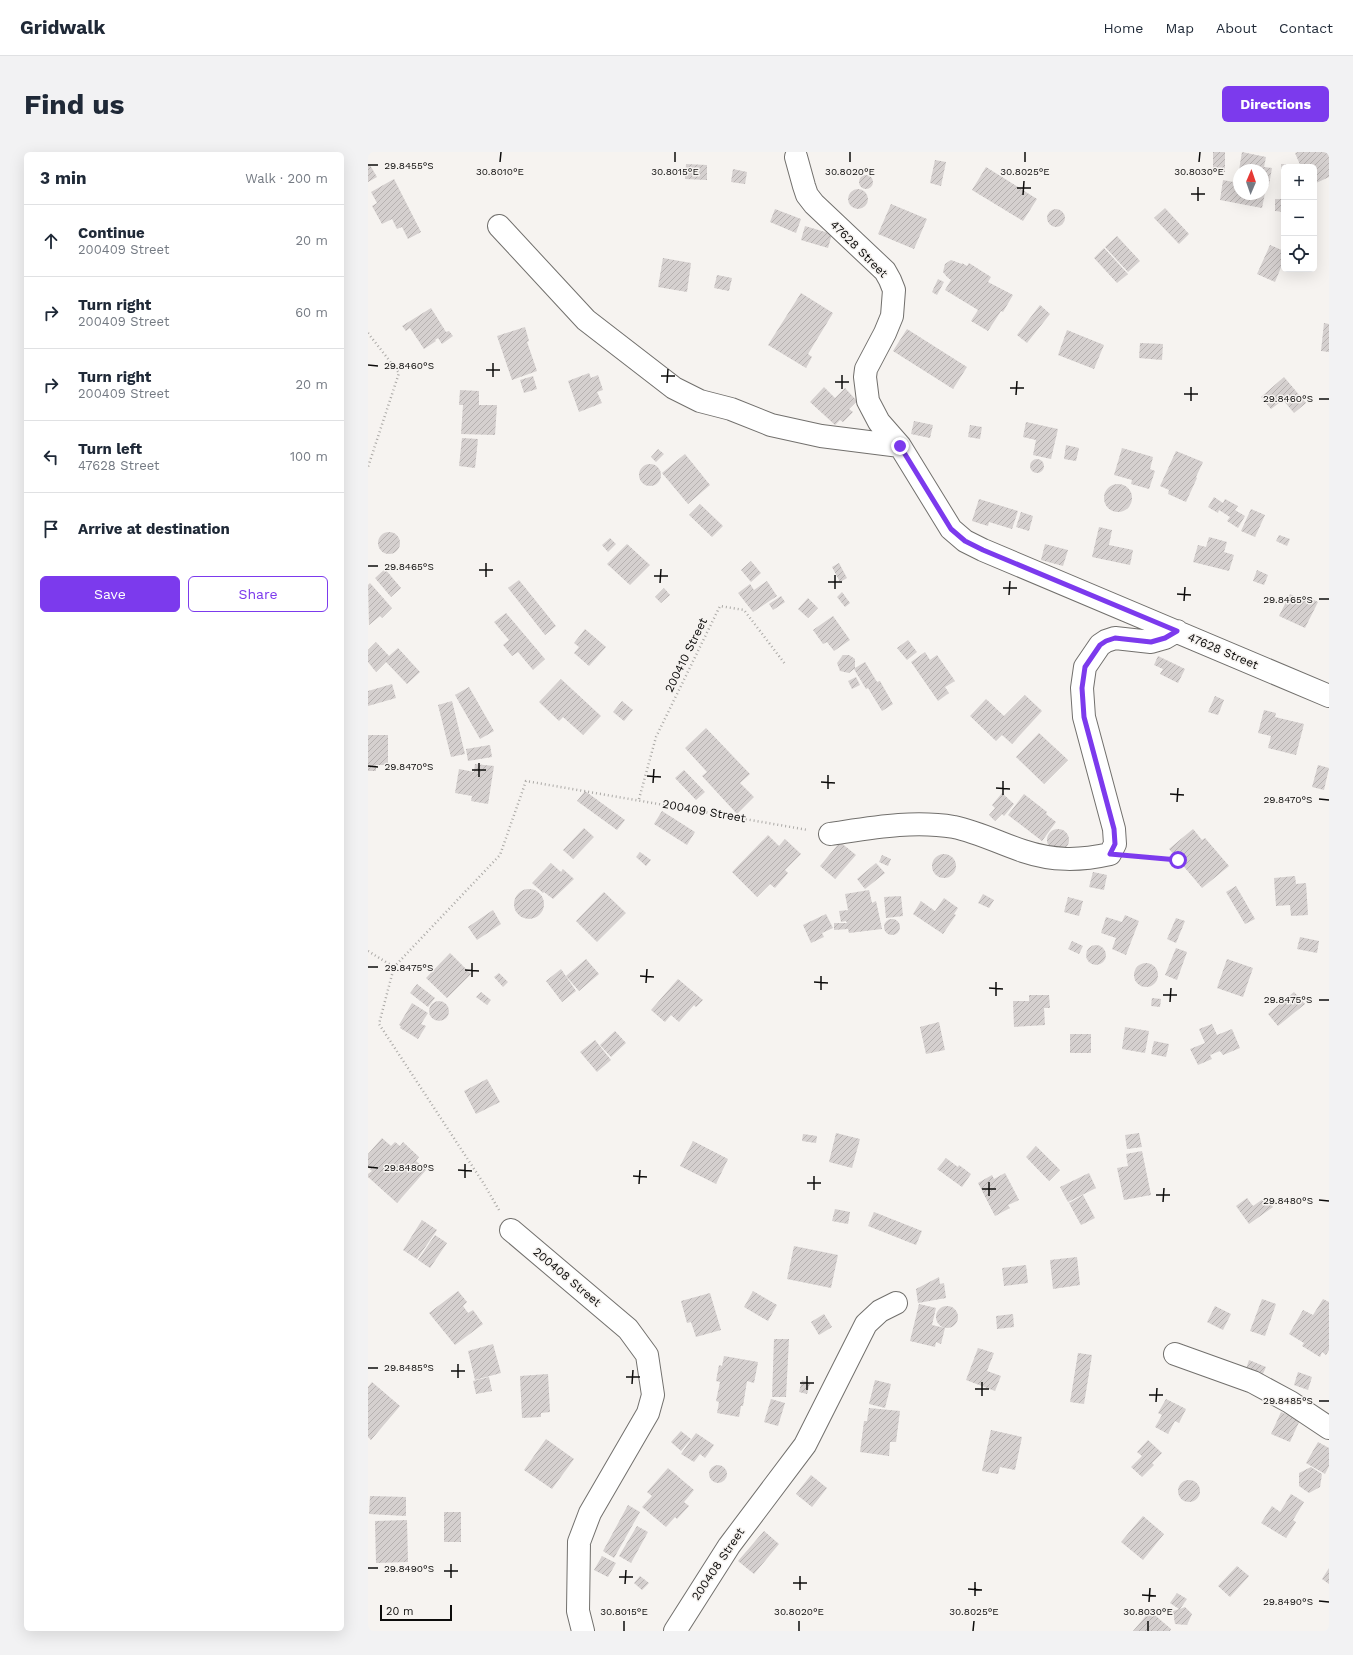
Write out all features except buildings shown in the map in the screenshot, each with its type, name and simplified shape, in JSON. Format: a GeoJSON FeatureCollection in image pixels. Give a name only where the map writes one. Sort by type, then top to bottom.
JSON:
{"type":"FeatureCollection","features":[{"type":"Feature","properties":{"kind":"street","name":"47628 Street"},"geometry":{"type":"LineString","coordinates":[[796,157],[807,195],[814,204],[884,271],[890,280],[894,290],[892,316],[885,333],[866,369],[865,377],[868,401],[879,422],[900,446],[951,529],[965,541],[983,550],[1329,696]]}},
{"type":"Feature","properties":{"kind":"street"},"geometry":{"type":"LineString","coordinates":[[499,226],[586,320],[674,388],[700,401],[731,408],[772,425],[821,436],[900,446]]}},
{"type":"Feature","properties":{"kind":"street"},"geometry":{"type":"LineString","coordinates":[[830,834],[898,825],[922,824],[953,827],[976,832],[1023,851],[1055,858],[1089,858],[1110,854],[1115,844],[1114,829],[1084,717],[1082,688],[1085,667],[1100,645],[1106,641],[1115,638],[1151,642],[1165,638],[1177,631]]}},
{"type":"Feature","properties":{"kind":"street","name":"200408 Street"},"geometry":{"type":"LineString","coordinates":[[511,1230],[628,1329],[647,1355],[653,1395],[648,1414],[590,1513],[579,1542],[578,1611],[583,1631]]}},
{"type":"Feature","properties":{"kind":"street","name":"200408 Street"},"geometry":{"type":"LineString","coordinates":[[675,1631],[729,1546],[805,1445],[866,1324],[880,1311],[896,1303]]}},
{"type":"Feature","properties":{"kind":"street"},"geometry":{"type":"LineString","coordinates":[[1175,1354],[1253,1382],[1290,1402],[1329,1428]]}},
{"type":"Feature","properties":{"kind":"path"},"geometry":{"type":"LineString","coordinates":[[368,333],[399,373],[368,467]]}},
{"type":"Feature","properties":{"kind":"path","name":"200410 Street"},"geometry":{"type":"LineString","coordinates":[[639,799],[656,737],[720,606],[744,610],[785,664]]}},
{"type":"Feature","properties":{"kind":"path","name":"200409 Street"},"geometry":{"type":"LineString","coordinates":[[394,967],[500,856],[526,781],[639,799],[830,834]]}},
{"type":"Feature","properties":{"kind":"path"},"geometry":{"type":"LineString","coordinates":[[1110,854],[1178,860]]}},
{"type":"Feature","properties":{"kind":"path"},"geometry":{"type":"LineString","coordinates":[[368,951],[394,967],[379,1024],[484,1184],[511,1230]]}},
{"type":"Feature","properties":{"kind":"route"},"geometry":{"type":"LineString","coordinates":[[900,446],[951,529],[965,541],[983,550],[1177,631],[1165,638],[1151,642],[1115,638],[1106,641],[1094,652],[1085,667],[1082,688],[1084,717],[1114,829],[1115,844],[1110,854],[1178,860]]}}]}
